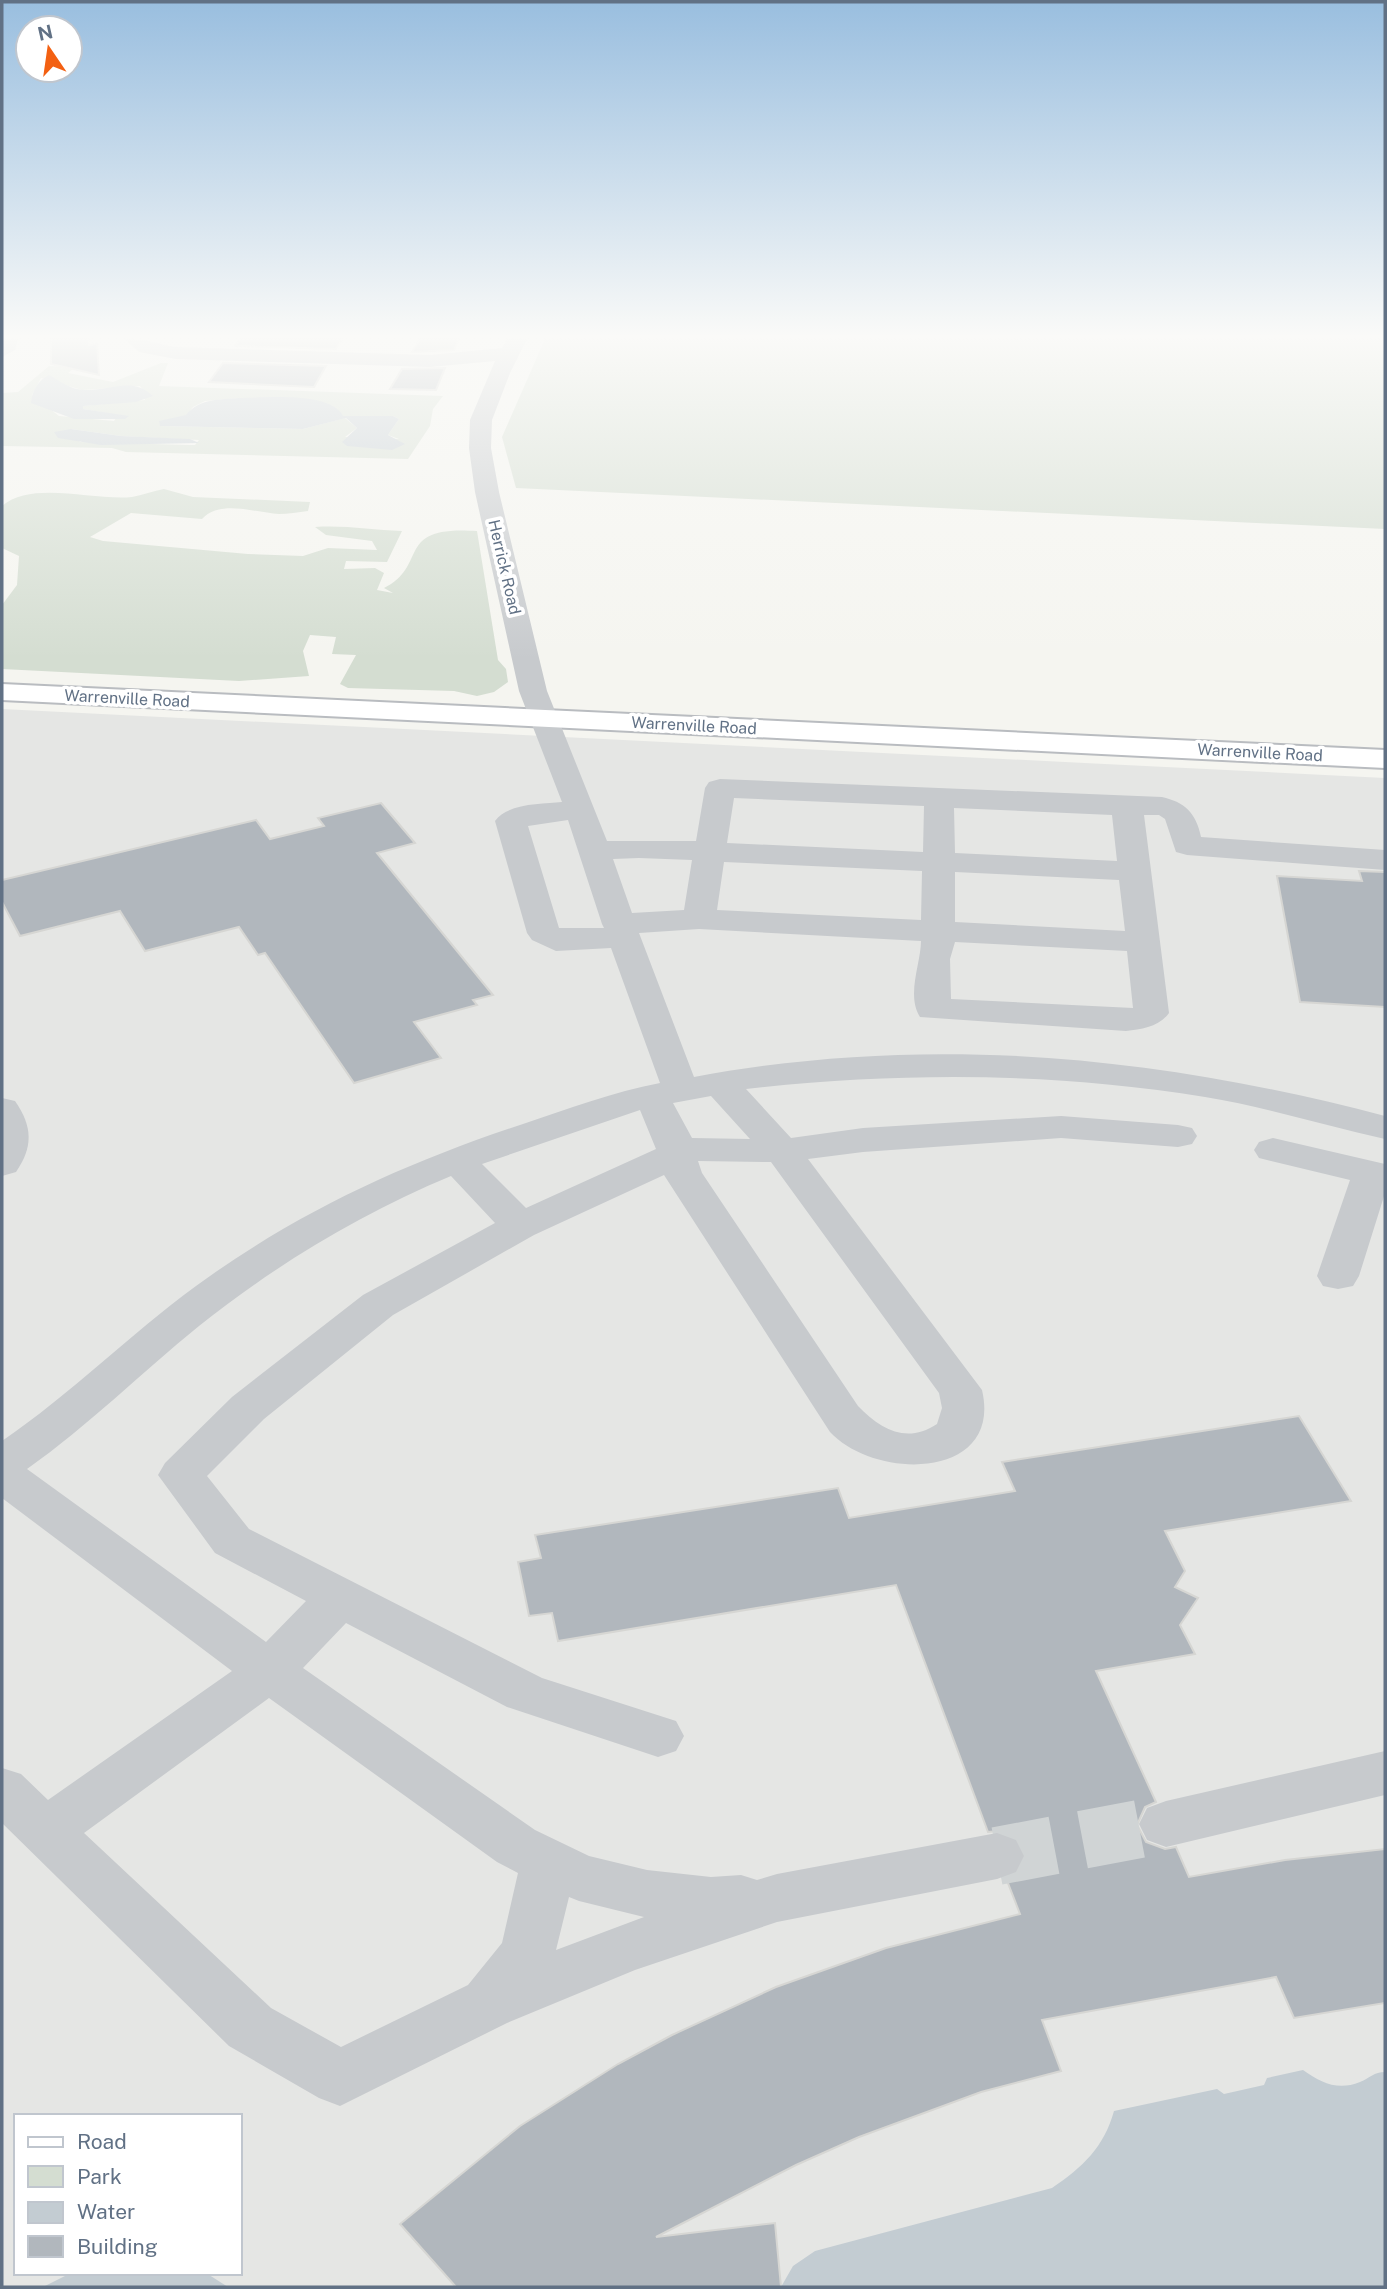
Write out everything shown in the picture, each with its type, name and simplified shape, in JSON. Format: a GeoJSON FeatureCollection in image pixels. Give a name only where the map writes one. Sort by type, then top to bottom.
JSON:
{"type":"FeatureCollection","features":[{"type":"Feature","properties":{"kind":"main road","name":"Warrenville Road"},"geometry":{"type":"LineString","coordinates":[[2,692],[1385,758]]}},
{"type":"Feature","properties":{"kind":"street","name":"Herrick Road"},"geometry":{"type":"LineString","coordinates":[[481,446],[481,457],[533,691],[580,809],[621,930],[684,1089],[676,1152],[682,1173],[842,1417],[856,1433],[878,1445],[901,1450],[929,1448],[950,1438],[964,1422],[966,1405],[960,1390],[782,1152],[684,1089]]}},
{"type":"Feature","properties":{"kind":"street"},"geometry":{"type":"LineString","coordinates":[[699,919],[720,788],[1127,806],[1161,805],[1176,810],[1184,823],[1187,845],[1385,860]]}},
{"type":"Feature","properties":{"kind":"street"},"geometry":{"type":"LineString","coordinates":[[939,797],[938,949],[933,959],[933,1009],[1126,1020],[1141,1018],[1151,1013],[1127,806]]}},
{"type":"Feature","properties":{"kind":"street"},"geometry":{"type":"LineString","coordinates":[[580,809],[532,814],[511,821],[544,933],[556,940],[699,919],[1143,942]]}},
{"type":"Feature","properties":{"kind":"street"},"geometry":{"type":"LineString","coordinates":[[594,851],[639,848],[1134,871]]}},
{"type":"Feature","properties":{"kind":"street"},"geometry":{"type":"LineString","coordinates":[[2,1464],[69,1415],[183,1317],[243,1273],[323,1223],[421,1173],[684,1089],[919,1065],[1053,1068],[1189,1083],[1384,1125]]}},
{"type":"Feature","properties":{"kind":"street"},"geometry":{"type":"LineString","coordinates":[[1053,1068],[1061,1127]]}},
{"type":"Feature","properties":{"kind":"street"},"geometry":{"type":"LineString","coordinates":[[2,1109],[11,1128],[12,1138],[2,1164]]}},
{"type":"Feature","properties":{"kind":"street"},"geometry":{"type":"LineString","coordinates":[[658,1736],[525,1693],[232,1541],[181,1475],[248,1408],[378,1305],[520,1226],[676,1152],[782,1152],[863,1140],[1061,1127],[1178,1136]]}},
{"type":"Feature","properties":{"kind":"street"},"geometry":{"type":"LineString","coordinates":[[1273,1150],[1372,1173],[1338,1276]]}},
{"type":"Feature","properties":{"kind":"street"},"geometry":{"type":"LineString","coordinates":[[457,1160],[520,1226]]}},
{"type":"Feature","properties":{"kind":"street"},"geometry":{"type":"LineString","coordinates":[[2,1474],[269,1671],[516,1846],[579,1877],[647,1894],[711,1901],[777,1898]]}},
{"type":"Feature","properties":{"kind":"street"},"geometry":{"type":"LineString","coordinates":[[46,1831],[269,1671],[341,1597]]}},
{"type":"Feature","properties":{"kind":"street"},"geometry":{"type":"LineString","coordinates":[[1166,1824],[1385,1773]]}},
{"type":"Feature","properties":{"kind":"street"},"geometry":{"type":"LineString","coordinates":[[2,1790],[250,2026],[340,2078],[487,2004],[624,1949],[777,1898],[997,1856]]}},
{"type":"Feature","properties":{"kind":"street"},"geometry":{"type":"LineString","coordinates":[[487,2004],[526,1955],[538,1916],[547,1862]]}},
{"type":"Feature","properties":{"kind":"shaded area"},"geometry":{"type":"Polygon","coordinates":[[[2,709],[1385,778],[1385,2287],[2,2287],[2,709]]]}},
{"type":"Feature","properties":{"kind":"green space"},"geometry":{"type":"Polygon","coordinates":[[[2,446],[417,446],[408,459],[2,446]]]}},
{"type":"Feature","properties":{"kind":"green space"},"geometry":{"type":"Polygon","coordinates":[[[504,446],[1385,446],[1385,529],[516,488],[504,446]]]}},
{"type":"Feature","properties":{"kind":"green space"},"geometry":{"type":"Polygon","coordinates":[[[164,489],[193,497],[310,502],[308,511],[279,514],[228,508],[210,513],[202,519],[131,513],[90,537],[103,541],[248,554],[303,556],[328,548],[377,550],[372,541],[326,535],[315,527],[402,531],[387,562],[346,561],[344,569],[375,568],[384,573],[377,590],[393,593],[384,588],[398,579],[423,540],[433,534],[451,531],[477,531],[498,660],[506,669],[508,682],[494,692],[477,696],[454,691],[348,688],[340,684],[356,655],[332,654],[336,637],[310,635],[303,651],[309,676],[239,681],[2,669],[2,605],[17,585],[19,556],[2,548],[2,506],[15,498],[30,494],[132,497],[164,489]]]}},
{"type":"Feature","properties":{"kind":"water"},"geometry":{"type":"Polygon","coordinates":[[[347,446],[401,446],[392,450],[347,446]]]}},
{"type":"Feature","properties":{"kind":"water"},"geometry":{"type":"Polygon","coordinates":[[[1303,2070],[1316,2079],[1337,2086],[1352,2085],[1385,2072],[1385,2287],[781,2287],[793,2266],[815,2251],[1052,2188],[1091,2155],[1110,2124],[1114,2111],[1217,2089],[1224,2094],[1264,2085],[1267,2078],[1303,2070]]]}},
{"type":"Feature","properties":{"kind":"water"},"geometry":{"type":"Polygon","coordinates":[[[67,2275],[209,2275],[228,2287],[43,2287],[67,2275]]]}},
{"type":"Feature","properties":{"kind":"building"},"geometry":{"type":"Polygon","coordinates":[[[381,803],[415,843],[377,853],[493,995],[473,1000],[477,1005],[414,1022],[441,1058],[354,1083],[265,953],[258,955],[239,927],[145,951],[120,911],[20,936],[2,902],[2,880],[256,820],[270,839],[324,826],[318,818],[381,803]]]}},
{"type":"Feature","properties":{"kind":"building"},"geometry":{"type":"Polygon","coordinates":[[[1359,871],[1385,872],[1385,1007],[1300,1002],[1277,876],[1362,881],[1359,871]]]}},
{"type":"Feature","properties":{"kind":"building"},"geometry":{"type":"Polygon","coordinates":[[[1299,1416],[1351,1501],[1165,1531],[1185,1571],[1175,1587],[1198,1598],[1180,1625],[1195,1654],[1096,1671],[1156,1802],[1145,1807],[1137,1825],[1146,1842],[1165,1849],[1176,1847],[1189,1877],[1285,1860],[1385,1849],[1385,2003],[1294,2018],[1276,1977],[1042,2020],[1061,2071],[981,2092],[859,2137],[796,2165],[656,2237],[775,2223],[781,2287],[456,2287],[400,2224],[520,2126],[618,2064],[672,2035],[776,1987],[886,1948],[1020,1914],[1006,1878],[1018,1873],[1026,1857],[1017,1838],[998,1831],[988,1832],[896,1585],[558,1641],[552,1613],[529,1616],[518,1562],[541,1558],[535,1535],[838,1488],[849,1518],[1015,1491],[1002,1462],[1299,1416]]]}},
{"type":"Feature","properties":{"kind":"tunnel"},"geometry":{"type":"LineString","coordinates":[[997,1856],[1166,1824]]}}]}
